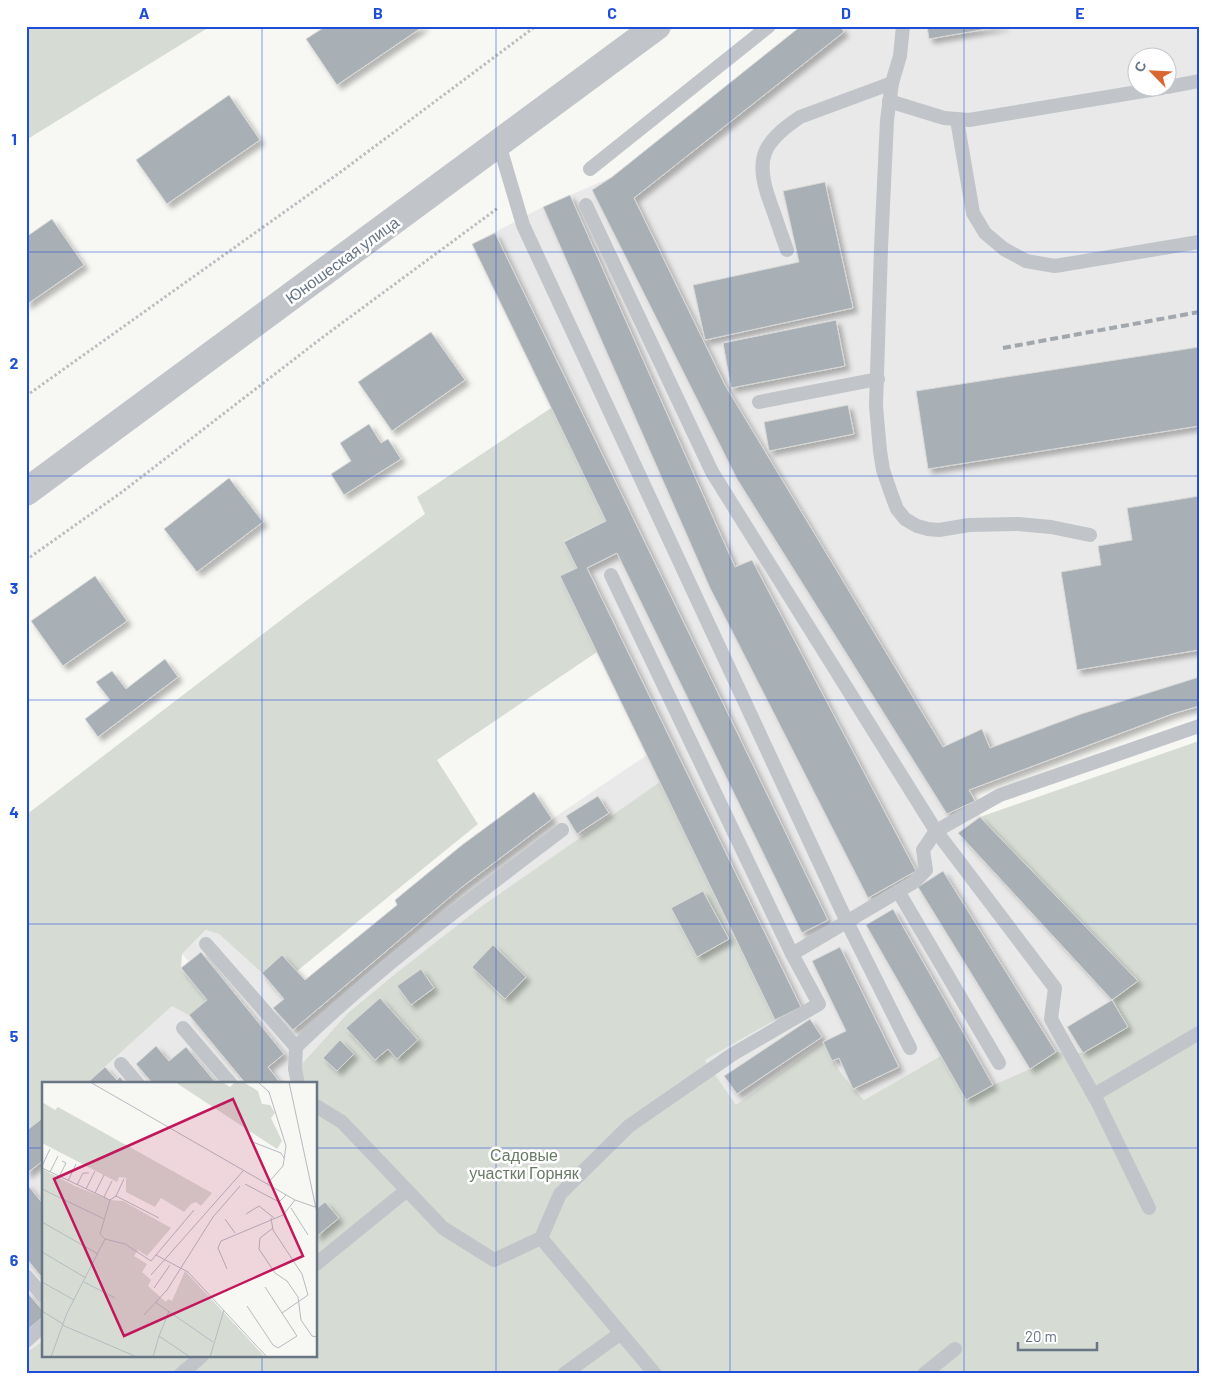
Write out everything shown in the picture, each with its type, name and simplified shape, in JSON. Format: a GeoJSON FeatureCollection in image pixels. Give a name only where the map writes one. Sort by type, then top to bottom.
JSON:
{"type":"FeatureCollection","features":[{"type":"Feature","properties":{"kind":"street","name":"Юношеская улица"},"geometry":{"type":"LineString","coordinates":[[26,492],[499,144],[654,27]]}},
{"type":"Feature","properties":{"kind":"lane"},"geometry":{"type":"LineString","coordinates":[[590,169],[769,26]]}},
{"type":"Feature","properties":{"kind":"lane"},"geometry":{"type":"LineString","coordinates":[[903,26],[900,56],[889,101],[881,225],[877,426],[884,470],[897,509],[905,518],[917,526],[928,529],[939,530],[969,525],[1018,524],[1051,527],[1090,535]]}},
{"type":"Feature","properties":{"kind":"lane"},"geometry":{"type":"LineString","coordinates":[[1178,84],[1199,81]]}},
{"type":"Feature","properties":{"kind":"lane"},"geometry":{"type":"LineString","coordinates":[[787,250],[762,181],[764,155],[769,144],[782,130],[800,117],[892,83]]}},
{"type":"Feature","properties":{"kind":"lane"},"geometry":{"type":"LineString","coordinates":[[889,101],[944,118],[957,120],[982,118],[1128,94]]}},
{"type":"Feature","properties":{"kind":"lane"},"geometry":{"type":"LineString","coordinates":[[957,120],[973,214],[986,233],[1004,249],[1026,261],[1055,266],[1199,242]]}},
{"type":"Feature","properties":{"kind":"lane"},"geometry":{"type":"LineString","coordinates":[[499,144],[523,225],[847,922],[910,1048]]}},
{"type":"Feature","properties":{"kind":"lane"},"geometry":{"type":"LineString","coordinates":[[586,205],[712,472],[936,832],[1054,988],[1052,1019],[1094,1095],[1149,1208]]}},
{"type":"Feature","properties":{"kind":"lane"},"geometry":{"type":"LineString","coordinates":[[759,402],[878,379]]}},
{"type":"Feature","properties":{"kind":"lane"},"geometry":{"type":"LineString","coordinates":[[318,1107],[342,1122],[443,1228],[494,1260],[542,1238],[560,1194],[629,1126],[734,1054],[819,1004],[792,954],[611,575]]}},
{"type":"Feature","properties":{"kind":"lane"},"geometry":{"type":"LineString","coordinates":[[792,954],[914,882],[926,870],[923,850],[936,832],[1000,795],[1199,726]]}},
{"type":"Feature","properties":{"kind":"lane"},"geometry":{"type":"LineString","coordinates":[[298,1082],[295,1069],[296,1047],[332,1011],[421,938],[562,830]]}},
{"type":"Feature","properties":{"kind":"lane"},"geometry":{"type":"LineString","coordinates":[[898,891],[999,1063]]}},
{"type":"Feature","properties":{"kind":"lane"},"geometry":{"type":"LineString","coordinates":[[206,944],[296,1047]]}},
{"type":"Feature","properties":{"kind":"lane"},"geometry":{"type":"LineString","coordinates":[[183,1028],[230,1082]]}},
{"type":"Feature","properties":{"kind":"lane"},"geometry":{"type":"LineString","coordinates":[[1094,1095],[1198,1034]]}},
{"type":"Feature","properties":{"kind":"lane"},"geometry":{"type":"LineString","coordinates":[[121,1064],[136,1082]]}},
{"type":"Feature","properties":{"kind":"lane"},"geometry":{"type":"LineString","coordinates":[[318,1262],[407,1190]]}},
{"type":"Feature","properties":{"kind":"lane"},"geometry":{"type":"LineString","coordinates":[[542,1238],[622,1332],[654,1374]]}},
{"type":"Feature","properties":{"kind":"lane"},"geometry":{"type":"LineString","coordinates":[[26,1276],[42,1295]]}},
{"type":"Feature","properties":{"kind":"lane"},"geometry":{"type":"LineString","coordinates":[[26,1341],[42,1327]]}},
{"type":"Feature","properties":{"kind":"lane"},"geometry":{"type":"LineString","coordinates":[[564,1374],[622,1332]]}},
{"type":"Feature","properties":{"kind":"lane"},"geometry":{"type":"LineString","coordinates":[[924,1374],[955,1349]]}},
{"type":"Feature","properties":{"kind":"lane"},"geometry":{"type":"LineString","coordinates":[[181,1374],[200,1358]]}},
{"type":"Feature","properties":{"kind":"path"},"geometry":{"type":"LineString","coordinates":[[26,396],[342,171],[536,26]]}},
{"type":"Feature","properties":{"kind":"path"},"geometry":{"type":"LineString","coordinates":[[26,560],[122,492],[323,337],[514,196]]}},
{"type":"Feature","properties":{"kind":"shaded area"},"geometry":{"type":"Polygon","coordinates":[[[801,26],[840,26],[844,31],[850,26],[1199,26],[1199,706],[1172,714],[969,791],[981,817],[1138,981],[1128,1027],[1083,1053],[1056,1052],[1030,1069],[993,1085],[966,1100],[941,1057],[864,1100],[853,1089],[832,1061],[823,1043],[736,1106],[705,1060],[775,1020],[482,906],[348,1013],[301,1065],[301,1082],[88,1082],[172,1006],[207,1000],[181,968],[189,961],[182,954],[207,930],[219,934],[262,973],[282,955],[306,980],[397,905],[395,900],[462,845],[534,792],[552,819],[647,755],[560,576],[564,542],[606,521],[472,244],[543,207],[612,177],[801,26]]]}},
{"type":"Feature","properties":{"kind":"shaded area"},"geometry":{"type":"Polygon","coordinates":[[[42,1119],[42,1341],[26,1353],[26,1131],[42,1119]]]}},
{"type":"Feature","properties":{"kind":"green space"},"geometry":{"type":"Polygon","coordinates":[[[26,26],[211,26],[26,140],[26,26]]]}},
{"type":"Feature","properties":{"kind":"green space"},"geometry":{"type":"Polygon","coordinates":[[[551,408],[606,521],[564,541],[577,568],[560,576],[597,652],[437,760],[478,824],[297,971],[282,955],[262,973],[219,934],[206,930],[182,954],[181,968],[207,1000],[189,1015],[172,1006],[88,1082],[42,1082],[42,1119],[26,1131],[26,815],[302,604],[425,514],[417,497],[551,408]]]}},
{"type":"Feature","properties":{"kind":"green space","name":"Садовые участки Горняк"},"geometry":{"type":"Polygon","coordinates":[[[1199,741],[1199,1374],[26,1374],[26,1353],[42,1341],[42,1358],[318,1358],[318,1082],[301,1082],[301,1065],[348,1013],[394,975],[482,906],[660,782],[775,1020],[705,1060],[736,1105],[823,1042],[841,1073],[864,1100],[941,1056],[966,1100],[993,1085],[1030,1069],[1056,1052],[1083,1053],[1128,1027],[1112,1000],[1138,981],[980,817],[1199,741]]]}},
{"type":"Feature","properties":{"kind":"building"},"geometry":{"type":"Polygon","coordinates":[[[326,26],[424,26],[337,85],[306,39],[326,26]]]}},
{"type":"Feature","properties":{"kind":"building"},"geometry":{"type":"Polygon","coordinates":[[[801,26],[840,26],[844,32],[634,198],[725,385],[943,747],[982,729],[990,748],[1081,714],[1199,677],[1199,706],[1172,714],[969,790],[975,801],[947,814],[737,479],[592,190],[612,177],[801,26]]]}},
{"type":"Feature","properties":{"kind":"building"},"geometry":{"type":"Polygon","coordinates":[[[927,26],[1004,26],[929,39],[927,26]]]}},
{"type":"Feature","properties":{"kind":"building"},"geometry":{"type":"Polygon","coordinates":[[[229,95],[260,140],[167,204],[136,160],[229,95]]]}},
{"type":"Feature","properties":{"kind":"building"},"geometry":{"type":"Polygon","coordinates":[[[825,182],[853,308],[705,340],[693,285],[799,262],[783,191],[825,182]]]}},
{"type":"Feature","properties":{"kind":"building"},"geometry":{"type":"Polygon","coordinates":[[[570,195],[735,567],[752,560],[916,871],[868,898],[710,588],[543,207],[570,195]]]}},
{"type":"Feature","properties":{"kind":"building"},"geometry":{"type":"Polygon","coordinates":[[[52,219],[84,265],[26,305],[26,237],[52,219]]]}},
{"type":"Feature","properties":{"kind":"building"},"geometry":{"type":"Polygon","coordinates":[[[495,233],[828,920],[802,933],[617,553],[587,568],[801,1007],[775,1020],[560,576],[577,568],[564,542],[606,521],[472,244],[495,233]]]}},
{"type":"Feature","properties":{"kind":"building"},"geometry":{"type":"Polygon","coordinates":[[[836,320],[845,366],[731,388],[723,343],[836,320]]]}},
{"type":"Feature","properties":{"kind":"building"},"geometry":{"type":"Polygon","coordinates":[[[431,332],[465,380],[392,431],[358,382],[431,332]]]}},
{"type":"Feature","properties":{"kind":"building"},"geometry":{"type":"Polygon","coordinates":[[[1199,347],[1199,426],[928,469],[916,391],[1199,347]]]}},
{"type":"Feature","properties":{"kind":"building"},"geometry":{"type":"Polygon","coordinates":[[[848,405],[854,434],[769,451],[764,422],[848,405]]]}},
{"type":"Feature","properties":{"kind":"building"},"geometry":{"type":"Polygon","coordinates":[[[369,424],[381,443],[388,439],[401,459],[344,495],[331,474],[351,461],[340,443],[369,424]]]}},
{"type":"Feature","properties":{"kind":"building"},"geometry":{"type":"Polygon","coordinates":[[[229,478],[263,522],[197,572],[164,529],[229,478]]]}},
{"type":"Feature","properties":{"kind":"building"},"geometry":{"type":"Polygon","coordinates":[[[1199,496],[1199,650],[1077,670],[1061,572],[1101,565],[1098,546],[1132,540],[1127,508],[1199,496]]]}},
{"type":"Feature","properties":{"kind":"building"},"geometry":{"type":"Polygon","coordinates":[[[95,576],[127,621],[63,666],[31,621],[95,576]]]}},
{"type":"Feature","properties":{"kind":"building"},"geometry":{"type":"Polygon","coordinates":[[[165,659],[178,677],[98,737],[85,719],[110,700],[96,682],[112,671],[126,689],[165,659]]]}},
{"type":"Feature","properties":{"kind":"building"},"geometry":{"type":"Polygon","coordinates":[[[534,792],[552,819],[462,887],[293,1030],[273,1008],[284,999],[262,973],[282,955],[305,980],[397,905],[395,900],[462,845],[534,792]]]}},
{"type":"Feature","properties":{"kind":"building"},"geometry":{"type":"Polygon","coordinates":[[[598,796],[609,813],[577,834],[566,816],[598,796]]]}},
{"type":"Feature","properties":{"kind":"building"},"geometry":{"type":"Polygon","coordinates":[[[980,817],[1138,981],[1112,1000],[958,833],[980,817]]]}},
{"type":"Feature","properties":{"kind":"building"},"geometry":{"type":"Polygon","coordinates":[[[943,871],[1056,1052],[1030,1069],[918,887],[943,871]]]}},
{"type":"Feature","properties":{"kind":"building"},"geometry":{"type":"Polygon","coordinates":[[[703,891],[729,939],[697,957],[671,908],[703,891]]]}},
{"type":"Feature","properties":{"kind":"building"},"geometry":{"type":"Polygon","coordinates":[[[893,909],[993,1085],[966,1100],[866,925],[893,909]]]}},
{"type":"Feature","properties":{"kind":"building"},"geometry":{"type":"Polygon","coordinates":[[[493,945],[526,977],[505,999],[472,967],[493,945]]]}},
{"type":"Feature","properties":{"kind":"building"},"geometry":{"type":"Polygon","coordinates":[[[840,947],[899,1067],[853,1089],[839,1058],[832,1061],[823,1042],[846,1031],[812,961],[840,947]]]}},
{"type":"Feature","properties":{"kind":"building"},"geometry":{"type":"Polygon","coordinates":[[[201,952],[284,1054],[268,1067],[279,1082],[244,1082],[189,1015],[207,1000],[181,968],[201,952]]]}},
{"type":"Feature","properties":{"kind":"building"},"geometry":{"type":"Polygon","coordinates":[[[421,969],[434,988],[411,1005],[397,986],[421,969]]]}},
{"type":"Feature","properties":{"kind":"building"},"geometry":{"type":"Polygon","coordinates":[[[380,998],[418,1040],[397,1059],[388,1049],[375,1060],[346,1028],[380,998]]]}},
{"type":"Feature","properties":{"kind":"building"},"geometry":{"type":"Polygon","coordinates":[[[1112,1000],[1128,1027],[1083,1053],[1067,1027],[1112,1000]]]}},
{"type":"Feature","properties":{"kind":"building"},"geometry":{"type":"Polygon","coordinates":[[[810,1019],[822,1037],[737,1094],[724,1076],[810,1019]]]}},
{"type":"Feature","properties":{"kind":"building"},"geometry":{"type":"Polygon","coordinates":[[[340,1040],[354,1054],[337,1071],[323,1058],[340,1040]]]}},
{"type":"Feature","properties":{"kind":"building"},"geometry":{"type":"Polygon","coordinates":[[[156,1046],[169,1061],[186,1047],[215,1082],[151,1082],[136,1064],[156,1046]]]}},
{"type":"Feature","properties":{"kind":"building"},"geometry":{"type":"Polygon","coordinates":[[[105,1067],[117,1080],[120,1077],[124,1082],[88,1082],[105,1067]]]}},
{"type":"Feature","properties":{"kind":"building"},"geometry":{"type":"Polygon","coordinates":[[[42,1119],[42,1162],[26,1174],[26,1131],[42,1119]]]}},
{"type":"Feature","properties":{"kind":"building"},"geometry":{"type":"Polygon","coordinates":[[[26,1183],[42,1203],[42,1278],[26,1258],[26,1183]]]}},
{"type":"Feature","properties":{"kind":"building"},"geometry":{"type":"Polygon","coordinates":[[[325,1202],[339,1218],[318,1235],[318,1207],[325,1202]]]}},
{"type":"Feature","properties":{"kind":"building"},"geometry":{"type":"Polygon","coordinates":[[[26,1291],[42,1310],[42,1318],[26,1331],[26,1291]]]}},
{"type":"Feature","properties":{"kind":"railway"},"geometry":{"type":"LineString","coordinates":[[1003,348],[1199,312]]}}]}
